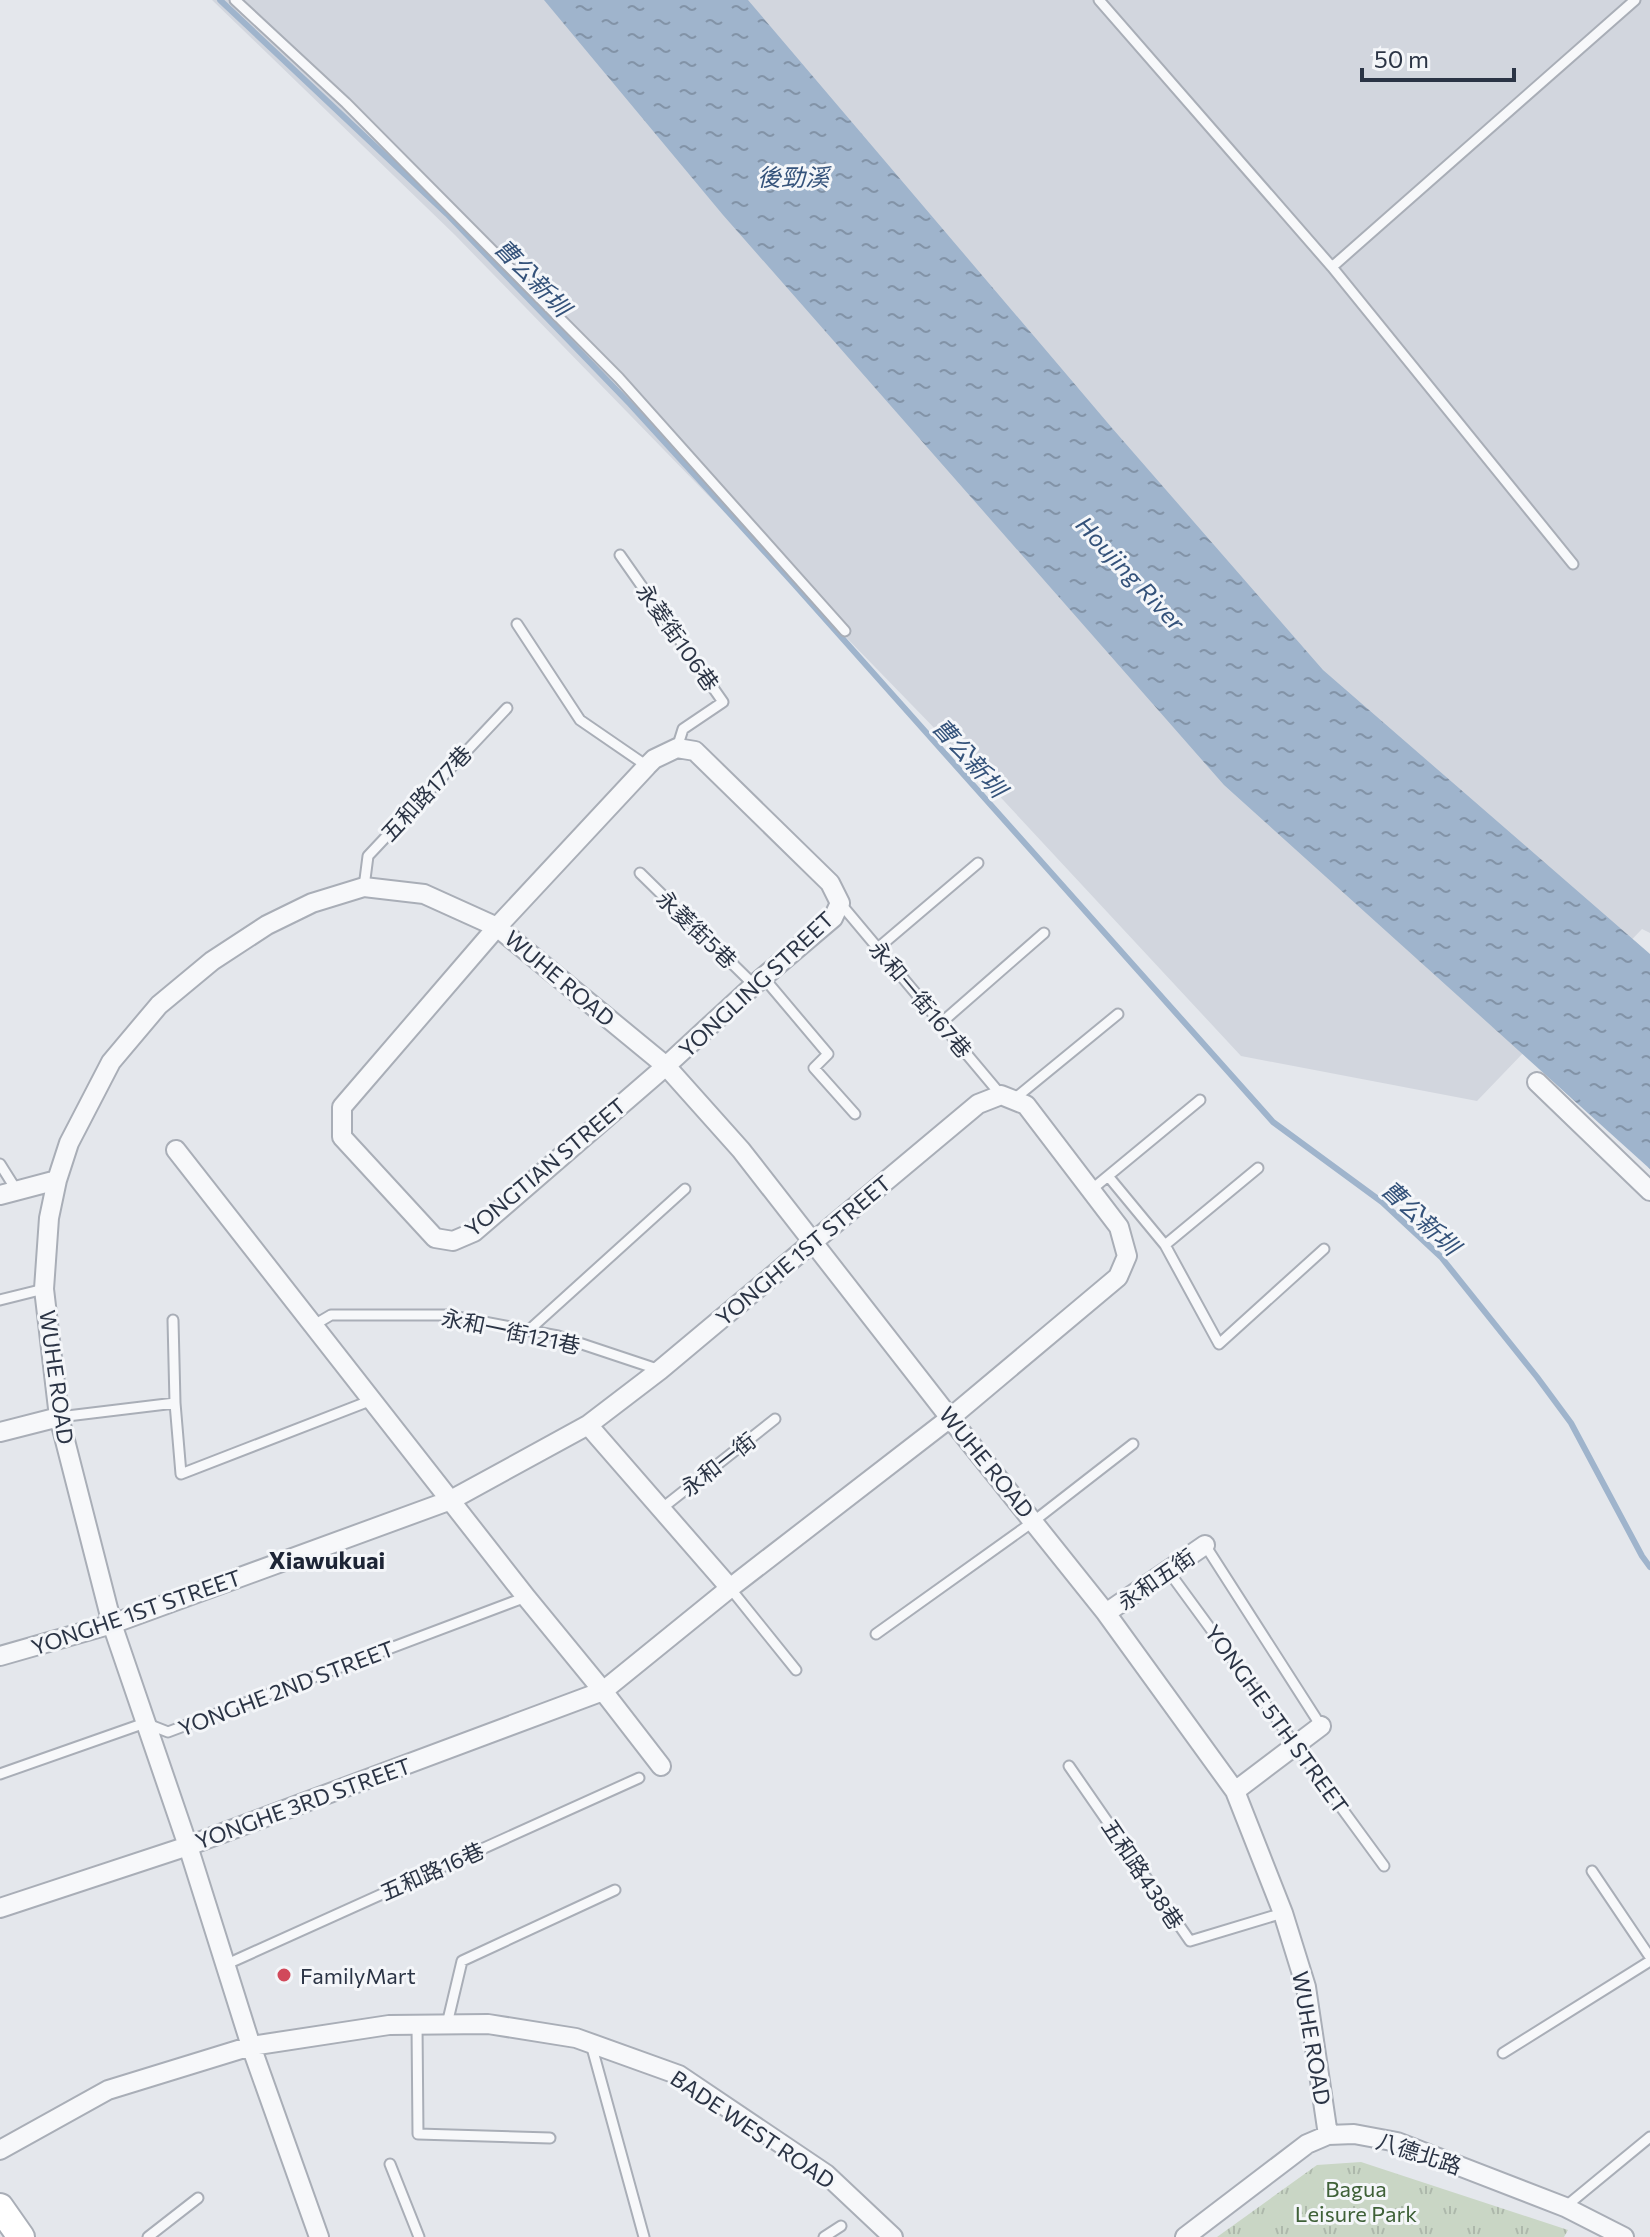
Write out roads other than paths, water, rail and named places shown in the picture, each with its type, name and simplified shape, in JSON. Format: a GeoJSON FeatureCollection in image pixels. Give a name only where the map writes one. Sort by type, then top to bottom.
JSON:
{"type":"FeatureCollection","features":[{"type":"Feature","properties":{"kind":"street"},"geometry":{"type":"LineString","coordinates":[[497,927],[654,759],[677,748]]}},
{"type":"Feature","properties":{"kind":"street","name":"YONGLING STREET"},"geometry":{"type":"LineString","coordinates":[[666,1066],[758,981],[833,918],[840,903],[830,883],[695,751],[677,748]]}},
{"type":"Feature","properties":{"kind":"street","name":"WUHE ROAD"},"geometry":{"type":"LineString","coordinates":[[319,2237],[251,2046],[188,1846],[112,1624],[59,1417],[44,1289],[49,1218],[57,1180],[69,1143],[111,1062],[159,1005],[212,961],[267,925],[312,903],[364,887],[424,894],[497,927],[666,1066],[741,1150],[1106,1613],[1235,1791],[1283,1913],[1306,1987],[1328,2135]]}},
{"type":"Feature","properties":{"kind":"street","name":"YONGTIAN STREET"},"geometry":{"type":"LineString","coordinates":[[497,927],[342,1107],[342,1137],[435,1238],[453,1241],[474,1232],[666,1066]]}},
{"type":"Feature","properties":{"kind":"street"},"geometry":{"type":"LineString","coordinates":[[1537,1082],[1650,1191]]}},
{"type":"Feature","properties":{"kind":"street"},"geometry":{"type":"LineString","coordinates":[[950,1418],[1118,1277],[1127,1256],[1119,1227],[1091,1190],[1026,1105],[1007,1098]]}},
{"type":"Feature","properties":{"kind":"street","name":"YONGHE 1ST STREET"},"geometry":{"type":"LineString","coordinates":[[0,1656],[112,1624],[451,1500],[588,1425],[660,1370],[978,1104],[1007,1098]]}},
{"type":"Feature","properties":{"kind":"street"},"geometry":{"type":"LineString","coordinates":[[176,1150],[661,1766]]}},
{"type":"Feature","properties":{"kind":"street"},"geometry":{"type":"LineString","coordinates":[[8,1193],[57,1180]]}},
{"type":"Feature","properties":{"kind":"street"},"geometry":{"type":"LineString","coordinates":[[0,1432],[59,1417]]}},
{"type":"Feature","properties":{"kind":"street","name":"YONGHE 3RD STREET"},"geometry":{"type":"LineString","coordinates":[[0,1908],[188,1846],[603,1691],[730,1588],[950,1418]]}},
{"type":"Feature","properties":{"kind":"street","name":"永和一街"},"geometry":{"type":"LineString","coordinates":[[588,1425],[730,1588]]}},
{"type":"Feature","properties":{"kind":"street","name":"永和五街"},"geometry":{"type":"LineString","coordinates":[[1106,1613],[1205,1545]]}},
{"type":"Feature","properties":{"kind":"street"},"geometry":{"type":"LineString","coordinates":[[1235,1791],[1321,1726]]}},
{"type":"Feature","properties":{"kind":"street","name":"BADE WEST ROAD"},"geometry":{"type":"LineString","coordinates":[[0,2150],[108,2090],[251,2046],[389,2025],[488,2024],[576,2038],[679,2075],[826,2174],[893,2237]]}},
{"type":"Feature","properties":{"kind":"street","name":"八德北路"},"geometry":{"type":"LineString","coordinates":[[1328,2135],[1354,2134],[1397,2142],[1565,2207],[1624,2237]]}},
{"type":"Feature","properties":{"kind":"street"},"geometry":{"type":"LineString","coordinates":[[1185,2237],[1307,2144],[1328,2135]]}},
{"type":"Feature","properties":{"kind":"street"},"geometry":{"type":"LineString","coordinates":[[0,2207],[21,2237]]}},
{"type":"Feature","properties":{"kind":"lane"},"geometry":{"type":"LineString","coordinates":[[235,0],[346,103],[619,378],[845,631]]}},
{"type":"Feature","properties":{"kind":"lane"},"geometry":{"type":"LineString","coordinates":[[1099,0],[1332,267],[1573,564]]}},
{"type":"Feature","properties":{"kind":"lane"},"geometry":{"type":"LineString","coordinates":[[1332,267],[1635,0]]}},
{"type":"Feature","properties":{"kind":"lane","name":"永菱街106巷"},"geometry":{"type":"LineString","coordinates":[[620,555],[723,702],[683,729],[677,748]]}},
{"type":"Feature","properties":{"kind":"lane"},"geometry":{"type":"LineString","coordinates":[[517,624],[580,720],[647,766]]}},
{"type":"Feature","properties":{"kind":"lane","name":"五和路177巷"},"geometry":{"type":"LineString","coordinates":[[364,887],[368,856],[507,708]]}},
{"type":"Feature","properties":{"kind":"lane"},"geometry":{"type":"LineString","coordinates":[[878,948],[978,863]]}},
{"type":"Feature","properties":{"kind":"lane","name":"永菱街5巷"},"geometry":{"type":"LineString","coordinates":[[640,873],[758,981],[828,1054],[814,1068],[855,1114]]}},
{"type":"Feature","properties":{"kind":"lane","name":"永和一街167巷"},"geometry":{"type":"LineString","coordinates":[[840,903],[1007,1098]]}},
{"type":"Feature","properties":{"kind":"lane"},"geometry":{"type":"LineString","coordinates":[[941,1023],[1044,933]]}},
{"type":"Feature","properties":{"kind":"lane"},"geometry":{"type":"LineString","coordinates":[[1007,1098],[1118,1014]]}},
{"type":"Feature","properties":{"kind":"lane"},"geometry":{"type":"LineString","coordinates":[[1091,1190],[1200,1100]]}},
{"type":"Feature","properties":{"kind":"lane"},"geometry":{"type":"LineString","coordinates":[[0,1164],[8,1193]]}},
{"type":"Feature","properties":{"kind":"lane"},"geometry":{"type":"LineString","coordinates":[[1165,1245],[1258,1168]]}},
{"type":"Feature","properties":{"kind":"lane"},"geometry":{"type":"LineString","coordinates":[[1108,1176],[1165,1245],[1219,1344],[1324,1249]]}},
{"type":"Feature","properties":{"kind":"lane"},"geometry":{"type":"LineString","coordinates":[[528,1331],[685,1189]]}},
{"type":"Feature","properties":{"kind":"lane"},"geometry":{"type":"LineString","coordinates":[[0,1300],[44,1289]]}},
{"type":"Feature","properties":{"kind":"lane","name":"永和一街121巷"},"geometry":{"type":"LineString","coordinates":[[314,1325],[331,1315],[447,1315],[558,1336],[660,1370]]}},
{"type":"Feature","properties":{"kind":"lane"},"geometry":{"type":"LineString","coordinates":[[173,1320],[181,1474],[372,1400]]}},
{"type":"Feature","properties":{"kind":"lane"},"geometry":{"type":"LineString","coordinates":[[59,1417],[175,1403]]}},
{"type":"Feature","properties":{"kind":"lane","name":"永和一街"},"geometry":{"type":"LineString","coordinates":[[661,1509],[775,1419]]}},
{"type":"Feature","properties":{"kind":"lane"},"geometry":{"type":"LineString","coordinates":[[876,1634],[1034,1521],[1133,1444]]}},
{"type":"Feature","properties":{"kind":"lane","name":"YONGHE 5TH STREET"},"geometry":{"type":"LineString","coordinates":[[1205,1545],[1321,1726]]}},
{"type":"Feature","properties":{"kind":"lane","name":"YONGHE 5TH STREET"},"geometry":{"type":"LineString","coordinates":[[1169,1572],[1384,1866]]}},
{"type":"Feature","properties":{"kind":"lane"},"geometry":{"type":"LineString","coordinates":[[730,1588],[796,1670]]}},
{"type":"Feature","properties":{"kind":"lane","name":"YONGHE 2ND STREET"},"geometry":{"type":"LineString","coordinates":[[0,1774],[145,1723],[168,1732],[526,1597]]}},
{"type":"Feature","properties":{"kind":"lane","name":"五和路438巷"},"geometry":{"type":"LineString","coordinates":[[1069,1766],[1190,1941],[1283,1913]]}},
{"type":"Feature","properties":{"kind":"lane","name":"五和路16巷"},"geometry":{"type":"LineString","coordinates":[[225,1965],[639,1778]]}},
{"type":"Feature","properties":{"kind":"lane"},"geometry":{"type":"LineString","coordinates":[[1503,2053],[1650,1959],[1592,1871]]}},
{"type":"Feature","properties":{"kind":"lane"},"geometry":{"type":"LineString","coordinates":[[447,2024],[462,1961],[615,1890]]}},
{"type":"Feature","properties":{"kind":"lane"},"geometry":{"type":"LineString","coordinates":[[417,2025],[418,2134],[550,2138]]}},
{"type":"Feature","properties":{"kind":"lane"},"geometry":{"type":"LineString","coordinates":[[591,2044],[644,2237]]}},
{"type":"Feature","properties":{"kind":"lane"},"geometry":{"type":"LineString","coordinates":[[1565,2207],[1650,2137]]}},
{"type":"Feature","properties":{"kind":"lane"},"geometry":{"type":"LineString","coordinates":[[390,2164],[419,2237]]}},
{"type":"Feature","properties":{"kind":"lane"},"geometry":{"type":"LineString","coordinates":[[148,2237],[198,2198]]}},
{"type":"Feature","properties":{"kind":"lane"},"geometry":{"type":"LineString","coordinates":[[824,2237],[841,2226]]}},
{"type":"Feature","properties":{"kind":"water","name":"後勁溪"},"geometry":{"type":"Polygon","coordinates":[[[544,0],[748,0],[1112,428],[1323,670],[1650,954],[1650,1169],[1224,785],[723,215],[544,0]]]}},
{"type":"Feature","properties":{"kind":"waterway","name":"曹公新圳"},"geometry":{"type":"LineString","coordinates":[[220,0],[447,214],[630,404],[1273,1122],[1382,1202],[1441,1257],[1571,1423],[1650,1567]]}},
{"type":"Feature","properties":{"kind":"place","name":"FamilyMart"},"geometry":{"type":"Point","coordinates":[284,1975]}},
{"type":"Feature","properties":{"kind":"district","name":"Xiawukuai"},"geometry":{"type":"Point","coordinates":[327,1559]}},
{"type":"Feature","properties":{"kind":"water label","name":"Houjing River"},"geometry":{"type":"Point","coordinates":[1131,573]}},
{"type":"Feature","properties":{"kind":"park label","name":"Bagua Leisure Park"},"geometry":{"type":"Point","coordinates":[1356,2200]}}]}
